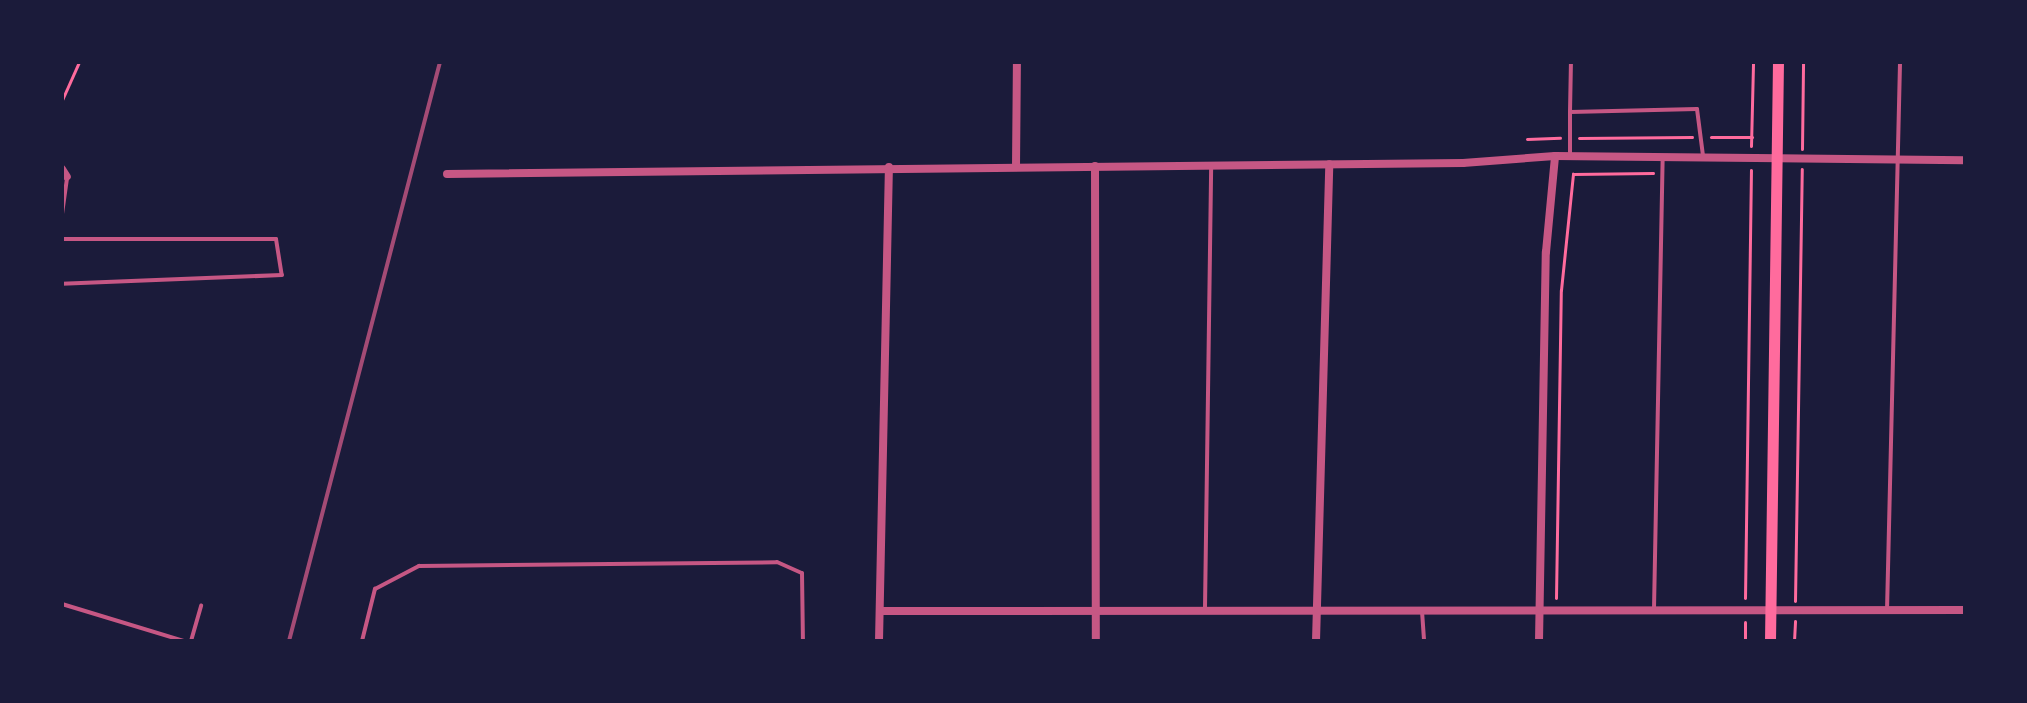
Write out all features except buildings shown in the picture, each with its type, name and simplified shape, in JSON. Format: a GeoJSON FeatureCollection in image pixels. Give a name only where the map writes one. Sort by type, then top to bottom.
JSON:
{"type":"FeatureCollection","features":[{"type":"Feature","properties":{"kind":"main road"},"geometry":{"type":"LineString","coordinates":[[1770,641],[1778,62]]}},
{"type":"Feature","properties":{"kind":"street"},"geometry":{"type":"LineString","coordinates":[[1016,167],[1017,62]]}},
{"type":"Feature","properties":{"kind":"street"},"geometry":{"type":"LineString","coordinates":[[447,174],[1329,164],[1555,156],[1751,155],[1802,159],[1965,160]]}},
{"type":"Feature","properties":{"kind":"street"},"geometry":{"type":"LineString","coordinates":[[1539,641],[1555,156]]}},
{"type":"Feature","properties":{"kind":"street"},"geometry":{"type":"LineString","coordinates":[[1316,641],[1329,164]]}},
{"type":"Feature","properties":{"kind":"street"},"geometry":{"type":"LineString","coordinates":[[1095,166],[1096,641]]}},
{"type":"Feature","properties":{"kind":"street"},"geometry":{"type":"LineString","coordinates":[[879,641],[889,167]]}},
{"type":"Feature","properties":{"kind":"street"},"geometry":{"type":"LineString","coordinates":[[881,611],[1316,607],[1654,611],[1745,608],[1887,612],[1965,610]]}},
{"type":"Feature","properties":{"kind":"lane"},"geometry":{"type":"LineString","coordinates":[[1570,156],[1571,62]]}},
{"type":"Feature","properties":{"kind":"lane"},"geometry":{"type":"LineString","coordinates":[[1887,612],[1900,62]]}},
{"type":"Feature","properties":{"kind":"lane"},"geometry":{"type":"LineString","coordinates":[[1570,112],[1697,109],[1703,156]]}},
{"type":"Feature","properties":{"kind":"lane"},"geometry":{"type":"LineString","coordinates":[[1654,611],[1663,156]]}},
{"type":"Feature","properties":{"kind":"lane"},"geometry":{"type":"LineString","coordinates":[[1205,608],[1211,165]]}},
{"type":"Feature","properties":{"kind":"lane"},"geometry":{"type":"LineString","coordinates":[[62,214],[65,173]]}},
{"type":"Feature","properties":{"kind":"lane"},"geometry":{"type":"LineString","coordinates":[[62,239],[276,239],[282,275],[62,284]]}},
{"type":"Feature","properties":{"kind":"lane"},"geometry":{"type":"LineString","coordinates":[[362,641],[375,589],[419,566],[777,562],[802,573],[803,641]]}},
{"type":"Feature","properties":{"kind":"lane"},"geometry":{"type":"LineString","coordinates":[[62,604],[184,641]]}},
{"type":"Feature","properties":{"kind":"lane"},"geometry":{"type":"LineString","coordinates":[[191,641],[201,605]]}},
{"type":"Feature","properties":{"kind":"lane"},"geometry":{"type":"LineString","coordinates":[[1422,608],[1424,641]]}},
{"type":"Feature","properties":{"kind":"path"},"geometry":{"type":"LineString","coordinates":[[62,100],[79,62]]}},
{"type":"Feature","properties":{"kind":"path"},"geometry":{"type":"LineString","coordinates":[[1745,641],[1753,62]]}},
{"type":"Feature","properties":{"kind":"path"},"geometry":{"type":"LineString","coordinates":[[1794,641],[1803,62]]}},
{"type":"Feature","properties":{"kind":"path"},"geometry":{"type":"LineString","coordinates":[[1527,139],[1752,137]]}},
{"type":"Feature","properties":{"kind":"path"},"geometry":{"type":"LineString","coordinates":[[1556,603],[1561,290],[1573,174],[1657,173]]}},
{"type":"Feature","properties":{"kind":"railway"},"geometry":{"type":"LineString","coordinates":[[289,641],[440,62]]}}]}
